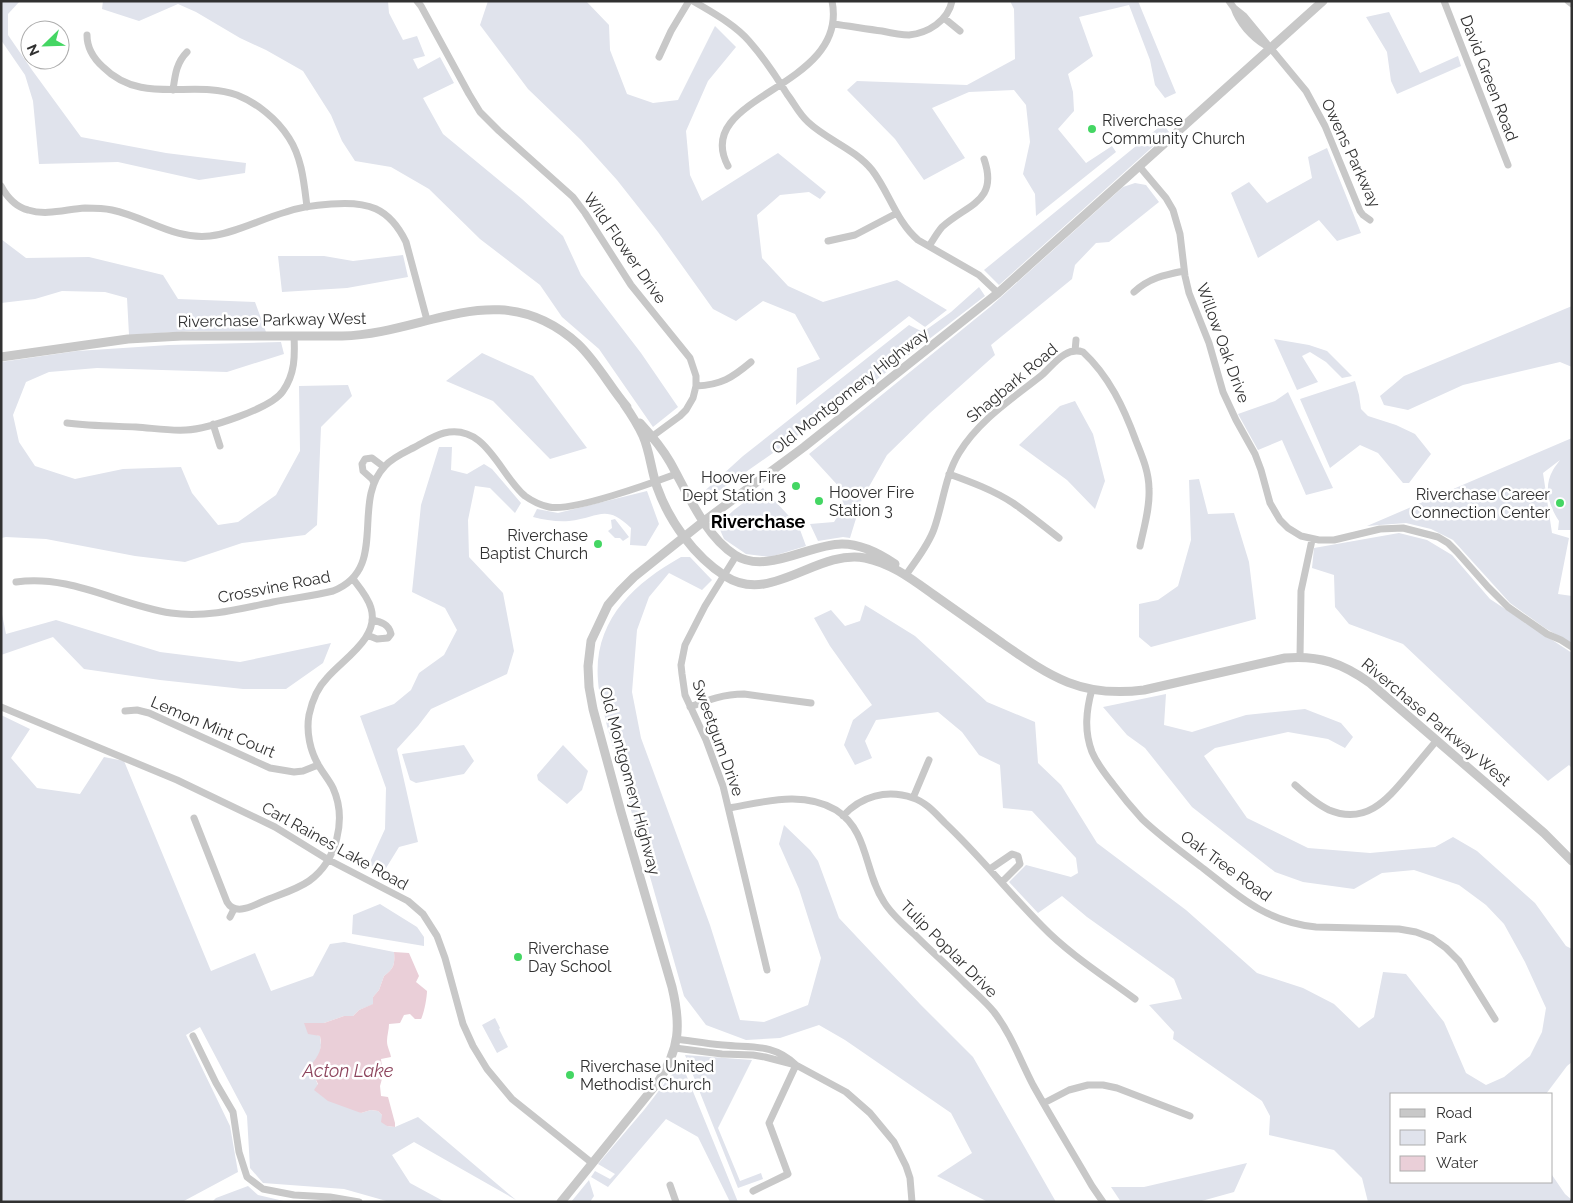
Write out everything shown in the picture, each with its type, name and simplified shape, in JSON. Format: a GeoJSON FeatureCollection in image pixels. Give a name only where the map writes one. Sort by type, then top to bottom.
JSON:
{"type":"FeatureCollection","features":[{"type":"Feature","properties":{"kind":"street","name":"Wild Flower Drive"},"geometry":{"type":"LineString","coordinates":[[417,1],[468,94],[480,112],[498,131],[579,204],[631,285],[690,358],[695,370],[696,386]]}},
{"type":"Feature","properties":{"kind":"street"},"geometry":{"type":"LineString","coordinates":[[659,57],[671,31],[689,1]]}},
{"type":"Feature","properties":{"kind":"street"},"geometry":{"type":"LineString","coordinates":[[694,1],[732,25],[746,37],[809,123],[856,154],[867,164],[878,178],[910,233],[918,240],[979,275],[998,294]]}},
{"type":"Feature","properties":{"kind":"street"},"geometry":{"type":"LineString","coordinates":[[728,166],[721,149],[728,127],[738,114],[802,70],[820,53],[827,42],[833,24],[834,12],[832,1]]}},
{"type":"Feature","properties":{"kind":"street"},"geometry":{"type":"LineString","coordinates":[[833,24],[897,34],[925,31],[944,18],[950,9],[952,1]]}},
{"type":"Feature","properties":{"kind":"street","name":"Owens Parkway"},"geometry":{"type":"LineString","coordinates":[[1230,1],[1239,19],[1257,40],[1271,49],[1297,79],[1316,108],[1360,211],[1370,220]]}},
{"type":"Feature","properties":{"kind":"street","name":"Old Montgomery Highway"},"geometry":{"type":"LineString","coordinates":[[561,1202],[658,1082],[670,1060],[675,1043],[677,1014],[672,987],[656,926],[621,812],[589,688],[588,666],[591,641],[608,605],[634,577],[704,521],[804,447],[998,294],[1323,1]]}},
{"type":"Feature","properties":{"kind":"street","name":"David Green Road"},"geometry":{"type":"LineString","coordinates":[[1444,1],[1508,165]]}},
{"type":"Feature","properties":{"kind":"street"},"geometry":{"type":"LineString","coordinates":[[1568,1],[1572,4]]}},
{"type":"Feature","properties":{"kind":"street"},"geometry":{"type":"LineString","coordinates":[[944,18],[960,31]]}},
{"type":"Feature","properties":{"kind":"street"},"geometry":{"type":"LineString","coordinates":[[87,34],[87,43],[90,51],[101,66],[116,78],[138,88],[225,92],[238,96],[266,112],[289,137],[295,149],[301,170],[307,207]]}},
{"type":"Feature","properties":{"kind":"street"},"geometry":{"type":"LineString","coordinates":[[173,90],[178,63],[187,52]]}},
{"type":"Feature","properties":{"kind":"street"},"geometry":{"type":"LineString","coordinates":[[929,246],[941,229],[976,203],[985,192],[989,178],[984,159]]}},
{"type":"Feature","properties":{"kind":"street","name":"Willow Oak Drive"},"geometry":{"type":"LineString","coordinates":[[1140,166],[1166,198],[1173,210],[1180,234],[1184,271],[1192,303],[1209,343],[1223,392],[1255,454],[1270,502],[1280,520],[1300,536],[1312,540],[1334,540],[1380,529],[1403,528],[1438,537],[1448,543],[1508,607],[1547,634],[1572,646]]}},
{"type":"Feature","properties":{"kind":"street"},"geometry":{"type":"LineString","coordinates":[[1,186],[14,203],[30,211],[42,212],[85,208],[113,210],[171,232],[193,236],[221,234],[307,207],[346,203],[364,204],[388,217],[401,232],[406,242],[427,320]]}},
{"type":"Feature","properties":{"kind":"street"},"geometry":{"type":"LineString","coordinates":[[828,241],[855,235],[897,213]]}},
{"type":"Feature","properties":{"kind":"street"},"geometry":{"type":"LineString","coordinates":[[1134,292],[1145,282],[1154,278],[1184,271]]}},
{"type":"Feature","properties":{"kind":"street","name":"Riverchase Parkway West"},"geometry":{"type":"LineString","coordinates":[[1,357],[128,339],[182,336],[363,335],[456,313],[487,309],[522,313],[555,327],[577,344],[591,359],[640,429],[670,462],[691,502],[704,521],[721,542],[736,556],[747,560],[767,562],[828,545],[851,544],[876,552],[1037,668],[1060,680],[1092,689],[1116,692],[1144,690],[1269,661],[1300,657],[1320,659],[1343,666],[1357,674],[1437,740],[1544,833],[1572,861]]}},
{"type":"Feature","properties":{"kind":"street"},"geometry":{"type":"LineString","coordinates":[[67,423],[185,430],[213,424],[265,406],[280,395],[291,377],[294,367],[294,336]]}},
{"type":"Feature","properties":{"kind":"street"},"geometry":{"type":"LineString","coordinates":[[1076,340],[1075,351],[1083,352],[1115,392],[1142,454],[1149,489],[1148,507],[1140,546]]}},
{"type":"Feature","properties":{"kind":"street","name":"Shagbark Road"},"geometry":{"type":"LineString","coordinates":[[906,575],[934,530],[945,486],[959,453],[988,417],[1065,354],[1075,351]]}},
{"type":"Feature","properties":{"kind":"street"},"geometry":{"type":"LineString","coordinates":[[648,439],[686,410],[693,398],[696,386],[728,380],[751,362]]}},
{"type":"Feature","properties":{"kind":"street"},"geometry":{"type":"LineString","coordinates":[[213,424],[220,446]]}},
{"type":"Feature","properties":{"kind":"street","name":"Crossvine Road"},"geometry":{"type":"LineString","coordinates":[[16,582],[34,580],[60,582],[158,611],[202,615],[328,592],[340,588],[353,579],[364,560],[370,498],[374,483],[384,467],[406,452],[436,436],[454,432],[467,434],[478,439],[525,496],[538,504],[551,508],[568,506],[656,482],[676,474]]}},
{"type":"Feature","properties":{"kind":"street","name":"Riverchase Parkway West"},"geometry":{"type":"LineString","coordinates":[[648,439],[656,482],[666,508],[685,537],[704,560],[724,576],[741,583],[768,584],[788,578],[822,563],[838,558],[852,557],[880,562],[906,575]]}},
{"type":"Feature","properties":{"kind":"street"},"geometry":{"type":"LineString","coordinates":[[374,483],[363,471],[362,464],[365,459],[372,458],[384,467]]}},
{"type":"Feature","properties":{"kind":"street"},"geometry":{"type":"LineString","coordinates":[[949,474],[1005,498],[1059,538]]}},
{"type":"Feature","properties":{"kind":"street"},"geometry":{"type":"LineString","coordinates":[[1300,657],[1301,590],[1312,540]]}},
{"type":"Feature","properties":{"kind":"street","name":"Sweetgum Drive"},"geometry":{"type":"LineString","coordinates":[[736,556],[705,606],[685,645],[681,665],[685,695],[713,757],[723,786],[767,970]]}},
{"type":"Feature","properties":{"kind":"street"},"geometry":{"type":"LineString","coordinates":[[194,818],[227,902],[234,909],[249,907],[304,884],[315,876],[328,859],[339,829],[338,809],[333,788],[318,765],[311,748],[308,728],[309,713],[317,691],[326,678],[353,652],[367,635],[372,620],[368,601],[353,579]]}},
{"type":"Feature","properties":{"kind":"street"},"geometry":{"type":"LineString","coordinates":[[367,635],[381,639],[388,638],[391,634],[386,625],[372,620]]}},
{"type":"Feature","properties":{"kind":"street","name":"Oak Tree Road"},"geometry":{"type":"LineString","coordinates":[[1092,689],[1087,708],[1086,725],[1089,742],[1095,758],[1104,773],[1132,807],[1157,832],[1240,898],[1280,919],[1316,927],[1407,930],[1432,938],[1446,948],[1458,962],[1496,1019]]}},
{"type":"Feature","properties":{"kind":"street"},"geometry":{"type":"LineString","coordinates":[[690,707],[713,698],[734,694],[811,703]]}},
{"type":"Feature","properties":{"kind":"street","name":"Carl Raines Lake Road"},"geometry":{"type":"LineString","coordinates":[[1,707],[177,780],[275,827],[328,859],[408,901],[423,914],[437,936],[463,1024],[473,1046],[487,1069],[512,1099],[592,1164]]}},
{"type":"Feature","properties":{"kind":"street","name":"Lemon Mint Court"},"geometry":{"type":"LineString","coordinates":[[125,712],[138,710],[149,713],[270,768],[294,772],[318,765]]}},
{"type":"Feature","properties":{"kind":"street"},"geometry":{"type":"LineString","coordinates":[[1295,785],[1330,810],[1342,814],[1361,813],[1376,807],[1388,798],[1437,740]]}},
{"type":"Feature","properties":{"kind":"street"},"geometry":{"type":"LineString","coordinates":[[913,798],[929,760]]}},
{"type":"Feature","properties":{"kind":"street"},"geometry":{"type":"LineString","coordinates":[[843,816],[856,804],[878,795],[897,794],[913,798],[932,810],[1042,926],[1062,944],[1135,998]]}},
{"type":"Feature","properties":{"kind":"street","name":"Tulip Poplar Drive"},"geometry":{"type":"LineString","coordinates":[[729,808],[790,798],[804,798],[832,808],[843,816],[854,828],[863,843],[872,877],[884,904],[993,1012],[1007,1030],[1026,1071],[1103,1202]]}},
{"type":"Feature","properties":{"kind":"street"},"geometry":{"type":"LineString","coordinates":[[990,869],[1009,855],[1018,856],[1020,864],[1002,882]]}},
{"type":"Feature","properties":{"kind":"street"},"geometry":{"type":"LineString","coordinates":[[230,917],[234,909]]}},
{"type":"Feature","properties":{"kind":"street"},"geometry":{"type":"LineString","coordinates":[[193,1036],[216,1083],[233,1112],[239,1152],[247,1177],[263,1189],[294,1195],[330,1197],[359,1202]]}},
{"type":"Feature","properties":{"kind":"street"},"geometry":{"type":"LineString","coordinates":[[675,1043],[722,1054],[753,1055],[796,1065],[846,1092],[870,1113],[894,1142],[910,1178],[912,1202]]}},
{"type":"Feature","properties":{"kind":"street"},"geometry":{"type":"LineString","coordinates":[[753,1191],[788,1174],[769,1123],[796,1065]]}},
{"type":"Feature","properties":{"kind":"street"},"geometry":{"type":"LineString","coordinates":[[1044,1103],[1070,1090],[1088,1085],[1104,1085],[1118,1088],[1190,1116]]}},
{"type":"Feature","properties":{"kind":"street"},"geometry":{"type":"LineString","coordinates":[[670,1185],[676,1202]]}},
{"type":"Feature","properties":{"kind":"green space"},"geometry":{"type":"Polygon","coordinates":[[[1,1],[20,1],[8,14],[8,35],[20,52],[20,68],[1,40],[1,1]]]}},
{"type":"Feature","properties":{"kind":"green space"},"geometry":{"type":"Polygon","coordinates":[[[103,1],[388,1],[389,13],[403,40],[417,36],[425,56],[413,59],[418,69],[440,57],[454,83],[423,98],[443,134],[522,199],[563,236],[581,275],[641,353],[678,407],[653,427],[599,349],[562,317],[540,285],[480,239],[429,189],[391,167],[355,161],[342,141],[331,115],[303,71],[178,4],[139,21],[102,9],[103,1]]]}},
{"type":"Feature","properties":{"kind":"green space"},"geometry":{"type":"Polygon","coordinates":[[[488,1],[586,1],[609,25],[610,50],[627,94],[653,103],[678,100],[715,26],[736,47],[708,81],[686,131],[690,175],[702,201],[778,153],[826,192],[820,199],[809,192],[780,195],[757,215],[762,258],[788,286],[823,302],[897,280],[947,310],[925,327],[909,316],[796,405],[797,368],[820,359],[795,314],[763,301],[736,321],[713,309],[658,232],[617,180],[581,140],[528,89],[480,25],[488,1]]]}},
{"type":"Feature","properties":{"kind":"green space"},"geometry":{"type":"Polygon","coordinates":[[[1010,1],[1138,1],[1176,93],[1165,98],[1155,85],[1150,60],[1129,5],[1079,17],[1093,56],[1068,74],[1073,92],[1074,111],[1058,129],[1086,163],[1112,146],[1116,152],[1036,216],[1035,194],[1023,174],[1030,142],[1026,105],[1014,90],[969,92],[932,108],[965,158],[924,180],[895,139],[847,90],[857,81],[967,85],[1015,59],[1014,9],[1010,1]]]}},
{"type":"Feature","properties":{"kind":"green space"},"geometry":{"type":"Polygon","coordinates":[[[1389,12],[1420,73],[1458,56],[1461,66],[1397,94],[1391,81],[1387,52],[1366,17],[1389,12]]]}},
{"type":"Feature","properties":{"kind":"green space"},"geometry":{"type":"Polygon","coordinates":[[[22,70],[32,70],[81,137],[166,153],[246,163],[245,173],[199,180],[118,162],[39,164],[33,101],[22,70]]]}},
{"type":"Feature","properties":{"kind":"green space"},"geometry":{"type":"Polygon","coordinates":[[[1163,124],[1169,132],[999,285],[984,270],[1163,124]]]}},
{"type":"Feature","properties":{"kind":"green space"},"geometry":{"type":"Polygon","coordinates":[[[1327,148],[1361,233],[1337,241],[1319,220],[1258,258],[1231,193],[1249,182],[1267,203],[1312,178],[1308,157],[1327,148]]]}},
{"type":"Feature","properties":{"kind":"green space"},"geometry":{"type":"Polygon","coordinates":[[[1135,183],[1146,185],[1159,202],[1109,242],[1096,243],[1075,265],[1072,279],[991,345],[995,355],[930,413],[887,455],[862,499],[850,538],[843,537],[818,541],[810,524],[834,522],[843,508],[842,490],[809,454],[990,307],[1123,187],[1135,183]]]}},
{"type":"Feature","properties":{"kind":"green space"},"geometry":{"type":"Polygon","coordinates":[[[1,239],[26,258],[89,257],[163,275],[178,299],[255,302],[266,332],[191,331],[129,335],[127,298],[105,292],[62,291],[35,299],[1,303],[1,239]]]}},
{"type":"Feature","properties":{"kind":"green space"},"geometry":{"type":"Polygon","coordinates":[[[403,255],[408,277],[347,288],[282,292],[278,256],[324,256],[353,261],[403,255]]]}},
{"type":"Feature","properties":{"kind":"green space"},"geometry":{"type":"Polygon","coordinates":[[[979,287],[985,296],[867,387],[703,502],[699,496],[743,456],[909,325],[923,332],[951,312],[979,287]]]}},
{"type":"Feature","properties":{"kind":"green space"},"geometry":{"type":"Polygon","coordinates":[[[1572,306],[1572,367],[1560,362],[1463,385],[1408,410],[1384,405],[1380,396],[1404,376],[1572,306]]]}},
{"type":"Feature","properties":{"kind":"green space"},"geometry":{"type":"Polygon","coordinates":[[[1274,339],[1309,345],[1327,351],[1352,376],[1342,378],[1326,362],[1310,352],[1302,356],[1318,382],[1297,390],[1274,339]]]}},
{"type":"Feature","properties":{"kind":"green space"},"geometry":{"type":"Polygon","coordinates":[[[281,342],[284,354],[227,372],[97,368],[49,372],[26,382],[13,415],[19,442],[35,466],[75,479],[123,469],[181,467],[192,493],[218,525],[238,522],[276,495],[300,451],[299,386],[348,385],[352,396],[321,427],[317,525],[305,535],[242,543],[185,562],[135,556],[46,539],[1,538],[1,362],[77,351],[169,345],[281,342]]]}},
{"type":"Feature","properties":{"kind":"green space"},"geometry":{"type":"Polygon","coordinates":[[[482,353],[533,376],[587,448],[550,459],[493,401],[446,381],[482,353]]]}},
{"type":"Feature","properties":{"kind":"green space"},"geometry":{"type":"Polygon","coordinates":[[[1355,381],[1361,409],[1368,416],[1396,425],[1415,434],[1431,454],[1409,483],[1403,483],[1378,453],[1360,445],[1330,468],[1300,399],[1355,381]]]}},
{"type":"Feature","properties":{"kind":"green space"},"geometry":{"type":"Polygon","coordinates":[[[1288,392],[1333,488],[1306,495],[1282,440],[1258,450],[1238,414],[1275,401],[1288,392]]]}},
{"type":"Feature","properties":{"kind":"green space"},"geometry":{"type":"Polygon","coordinates":[[[1075,401],[1093,434],[1105,481],[1095,509],[1067,480],[1019,445],[1060,406],[1075,401]]]}},
{"type":"Feature","properties":{"kind":"green space"},"geometry":{"type":"Polygon","coordinates":[[[1572,438],[1572,530],[1558,530],[1559,521],[1552,509],[1548,496],[1550,476],[1560,460],[1543,473],[1552,533],[1569,538],[1558,594],[1572,596],[1572,644],[1545,628],[1510,603],[1453,540],[1431,529],[1406,523],[1367,526],[1572,438]]]}},
{"type":"Feature","properties":{"kind":"green space"},"geometry":{"type":"Polygon","coordinates":[[[439,447],[452,447],[451,470],[467,474],[484,464],[492,469],[521,503],[515,513],[490,488],[475,486],[468,520],[469,557],[503,593],[514,651],[507,674],[431,709],[397,749],[418,842],[399,847],[383,873],[369,864],[385,829],[386,788],[360,716],[394,704],[411,690],[419,673],[444,655],[457,630],[445,608],[412,592],[421,505],[439,447]]]}},
{"type":"Feature","properties":{"kind":"green space"},"geometry":{"type":"Polygon","coordinates":[[[1199,479],[1208,514],[1234,513],[1249,562],[1256,619],[1151,647],[1139,637],[1139,604],[1158,600],[1178,586],[1191,540],[1189,480],[1199,479]]]}},
{"type":"Feature","properties":{"kind":"green space"},"geometry":{"type":"Polygon","coordinates":[[[763,488],[799,527],[806,546],[770,557],[746,554],[724,539],[718,525],[763,488]]]}},
{"type":"Feature","properties":{"kind":"green space"},"geometry":{"type":"Polygon","coordinates":[[[647,491],[659,524],[646,546],[630,545],[631,528],[622,520],[608,514],[565,521],[533,517],[537,509],[558,513],[647,491]]]}},
{"type":"Feature","properties":{"kind":"green space"},"geometry":{"type":"Polygon","coordinates":[[[615,519],[629,537],[623,541],[620,538],[615,538],[608,531],[612,528],[611,520],[615,519]]]}},
{"type":"Feature","properties":{"kind":"green space"},"geometry":{"type":"Polygon","coordinates":[[[1399,533],[1427,540],[1452,555],[1490,599],[1572,653],[1572,768],[1569,765],[1548,781],[1403,644],[1349,624],[1335,607],[1334,575],[1312,568],[1314,548],[1399,533]]]}},
{"type":"Feature","properties":{"kind":"green space"},"geometry":{"type":"Polygon","coordinates":[[[681,557],[690,557],[712,580],[702,590],[669,573],[649,597],[637,630],[632,692],[641,738],[710,925],[740,1020],[764,1022],[808,1005],[821,958],[799,889],[779,844],[784,825],[810,850],[818,861],[839,918],[973,1057],[1056,1202],[988,1202],[937,1176],[972,1153],[951,1113],[845,1040],[819,1025],[780,1038],[746,1040],[706,1025],[684,996],[607,726],[598,681],[598,660],[602,640],[609,623],[632,592],[647,579],[681,557]]]}},
{"type":"Feature","properties":{"kind":"green space"},"geometry":{"type":"Polygon","coordinates":[[[865,605],[915,636],[987,702],[1035,722],[1038,763],[1061,785],[1097,843],[1186,910],[1257,973],[1303,988],[1334,1004],[1359,1028],[1374,1017],[1383,972],[1406,974],[1444,1022],[1466,1073],[1486,1085],[1504,1077],[1530,1056],[1542,1032],[1546,1008],[1525,962],[1504,924],[1486,905],[1459,885],[1414,870],[1382,873],[1354,889],[1303,882],[1275,872],[1192,807],[1145,748],[1127,735],[1103,707],[1166,694],[1164,725],[1192,732],[1246,715],[1305,709],[1341,723],[1353,737],[1345,748],[1328,739],[1288,732],[1215,748],[1204,756],[1247,818],[1308,848],[1370,853],[1435,847],[1453,837],[1477,851],[1535,903],[1566,946],[1572,949],[1572,1062],[1547,1093],[1390,1093],[1390,1183],[1553,1183],[1553,1176],[1572,1202],[1368,1202],[1362,1178],[1334,1150],[1269,1135],[1270,1116],[1262,1101],[1173,1039],[1174,1032],[1149,1005],[1182,999],[1174,979],[1087,917],[1062,896],[1038,913],[1009,882],[1026,865],[1071,877],[1078,873],[1076,858],[1032,811],[1003,808],[1000,765],[979,755],[962,732],[938,712],[876,720],[865,741],[872,758],[855,765],[844,745],[853,720],[872,705],[830,646],[814,618],[831,610],[845,626],[860,621],[865,605]]]}},
{"type":"Feature","properties":{"kind":"green space"},"geometry":{"type":"Polygon","coordinates":[[[1,609],[6,634],[56,620],[160,652],[240,662],[331,643],[323,663],[286,689],[243,689],[84,669],[53,637],[1,655],[1,609]]]}},
{"type":"Feature","properties":{"kind":"green space"},"geometry":{"type":"Polygon","coordinates":[[[1,715],[30,729],[11,758],[37,788],[80,794],[104,757],[124,761],[211,971],[255,953],[271,991],[313,976],[330,944],[344,942],[394,952],[393,966],[384,976],[379,990],[373,997],[374,1004],[359,1010],[353,1016],[344,1016],[324,1023],[305,1023],[313,1034],[320,1036],[320,1053],[311,1074],[318,1085],[361,1113],[371,1110],[378,1111],[387,1126],[395,1127],[418,1117],[516,1200],[414,1142],[392,1155],[410,1183],[445,1202],[390,1202],[344,1189],[263,1183],[250,1168],[247,1116],[200,1027],[186,1035],[230,1126],[238,1172],[182,1202],[1,1202],[1,715]]]}},
{"type":"Feature","properties":{"kind":"green space"},"geometry":{"type":"Polygon","coordinates":[[[464,745],[474,761],[464,774],[416,783],[410,780],[402,754],[464,745]]]}},
{"type":"Feature","properties":{"kind":"green space"},"geometry":{"type":"Polygon","coordinates":[[[563,745],[588,771],[582,790],[567,804],[538,780],[537,775],[563,745]]]}},
{"type":"Feature","properties":{"kind":"green space"},"geometry":{"type":"Polygon","coordinates":[[[380,904],[417,927],[424,937],[424,946],[352,934],[353,915],[380,904]]]}},
{"type":"Feature","properties":{"kind":"green space"},"geometry":{"type":"Polygon","coordinates":[[[495,1018],[508,1047],[497,1053],[482,1025],[495,1018]]]}},
{"type":"Feature","properties":{"kind":"green space"},"geometry":{"type":"Polygon","coordinates":[[[685,1055],[752,1060],[718,1128],[740,1181],[761,1173],[763,1179],[738,1188],[685,1055]]]}},
{"type":"Feature","properties":{"kind":"green space"},"geometry":{"type":"Polygon","coordinates":[[[683,1067],[738,1202],[730,1202],[698,1137],[666,1119],[608,1187],[591,1177],[595,1171],[610,1179],[615,1174],[598,1164],[671,1075],[683,1067]]]}},
{"type":"Feature","properties":{"kind":"green space"},"geometry":{"type":"Polygon","coordinates":[[[1247,1163],[1234,1192],[1198,1202],[1121,1202],[1111,1187],[1144,1187],[1247,1163]]]}},
{"type":"Feature","properties":{"kind":"green space"},"geometry":{"type":"Polygon","coordinates":[[[589,1180],[594,1196],[590,1202],[571,1202],[589,1180]]]}},
{"type":"Feature","properties":{"kind":"green space"},"geometry":{"type":"Polygon","coordinates":[[[248,1186],[258,1195],[288,1202],[212,1202],[216,1198],[248,1186]]]}},
{"type":"Feature","properties":{"kind":"water","name":"Acton Lake"},"geometry":{"type":"Polygon","coordinates":[[[394,952],[409,953],[419,976],[416,982],[427,991],[421,1019],[415,1019],[410,1014],[404,1015],[400,1023],[389,1024],[387,1043],[391,1057],[381,1059],[383,1075],[380,1086],[381,1096],[388,1097],[395,1127],[387,1126],[381,1122],[382,1115],[378,1111],[371,1110],[361,1113],[328,1101],[314,1090],[318,1084],[314,1076],[304,1073],[315,1061],[321,1047],[321,1042],[320,1036],[308,1034],[304,1023],[324,1023],[344,1016],[353,1016],[359,1010],[373,1004],[373,997],[379,990],[384,976],[393,966],[394,952]]]}},
{"type":"Feature","properties":{"kind":"place","name":"Riverchase Community Church"},"geometry":{"type":"Point","coordinates":[1092,129]}},
{"type":"Feature","properties":{"kind":"place","name":"Hoover Fire Dept Station 3"},"geometry":{"type":"Point","coordinates":[796,486]}},
{"type":"Feature","properties":{"kind":"place","name":"Hoover Fire Station 3"},"geometry":{"type":"Point","coordinates":[819,501]}},
{"type":"Feature","properties":{"kind":"place","name":"Riverchase Career Connection Center"},"geometry":{"type":"Point","coordinates":[1560,503]}},
{"type":"Feature","properties":{"kind":"place","name":"Riverchase Baptist Church"},"geometry":{"type":"Point","coordinates":[598,544]}},
{"type":"Feature","properties":{"kind":"place","name":"Riverchase Day School"},"geometry":{"type":"Point","coordinates":[518,957]}},
{"type":"Feature","properties":{"kind":"place","name":"Riverchase United Methodist Church"},"geometry":{"type":"Point","coordinates":[570,1075]}},
{"type":"Feature","properties":{"kind":"district","name":"Riverchase"},"geometry":{"type":"Point","coordinates":[758,521]}}]}
